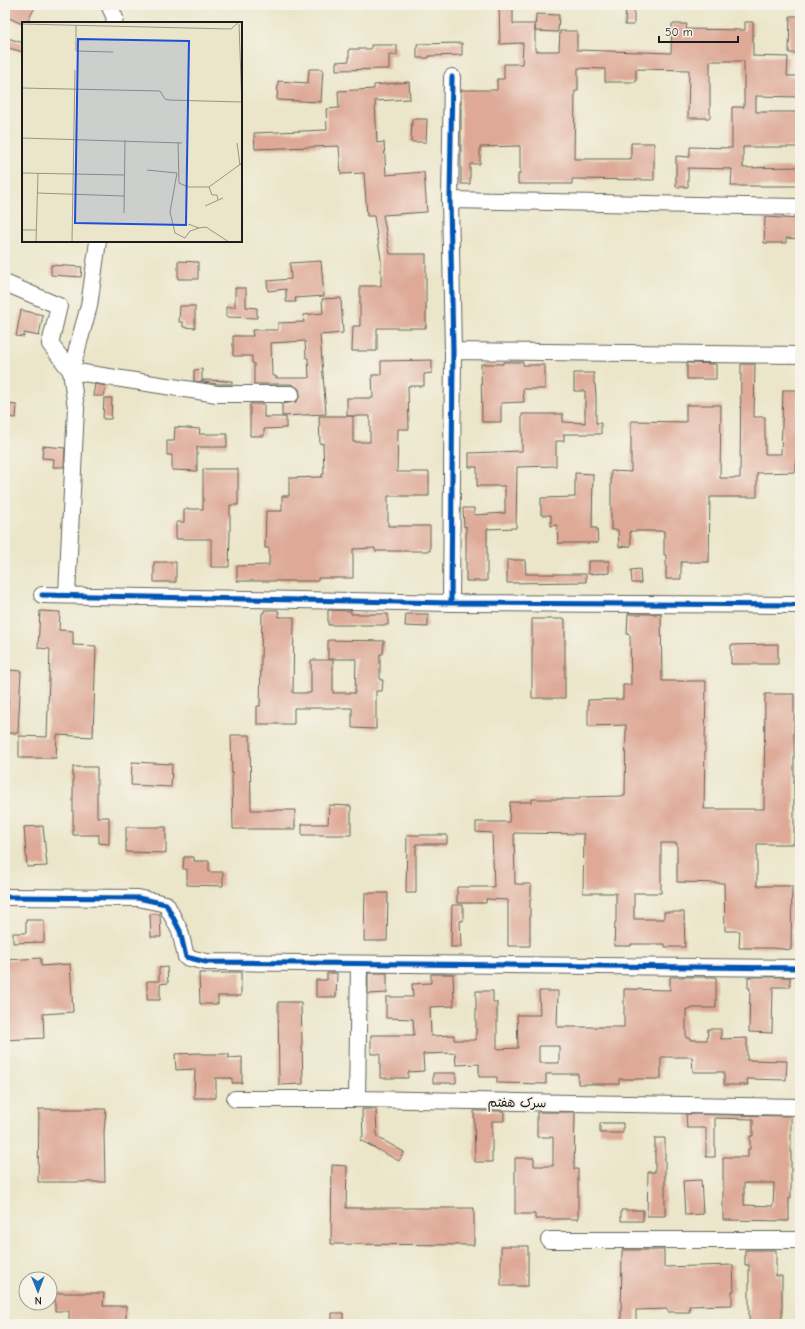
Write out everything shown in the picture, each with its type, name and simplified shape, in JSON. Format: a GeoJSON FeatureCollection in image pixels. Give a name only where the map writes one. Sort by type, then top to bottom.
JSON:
{"type":"FeatureCollection","features":[{"type":"Feature","properties":{"kind":"street"},"geometry":{"type":"LineString","coordinates":[[109,5],[115,18],[114,22]]}},
{"type":"Feature","properties":{"kind":"street"},"geometry":{"type":"LineString","coordinates":[[451,603],[453,351],[450,200],[452,77]]}},
{"type":"Feature","properties":{"kind":"street"},"geometry":{"type":"LineString","coordinates":[[450,200],[800,207]]}},
{"type":"Feature","properties":{"kind":"street"},"geometry":{"type":"LineString","coordinates":[[68,595],[76,408],[71,371],[89,306],[98,242]]}},
{"type":"Feature","properties":{"kind":"street"},"geometry":{"type":"LineString","coordinates":[[5,284],[59,306],[50,344],[71,371],[217,394],[291,394]]}},
{"type":"Feature","properties":{"kind":"street"},"geometry":{"type":"LineString","coordinates":[[453,351],[800,355]]}},
{"type":"Feature","properties":{"kind":"street"},"geometry":{"type":"LineString","coordinates":[[42,595],[451,603],[800,605]]}},
{"type":"Feature","properties":{"kind":"street"},"geometry":{"type":"LineString","coordinates":[[5,897],[138,898],[166,904],[180,931],[186,956],[206,962],[800,968]]}},
{"type":"Feature","properties":{"kind":"street"},"geometry":{"type":"LineString","coordinates":[[357,1099],[359,964]]}},
{"type":"Feature","properties":{"kind":"street","name":"سرک هفتم"},"geometry":{"type":"LineString","coordinates":[[235,1099],[357,1099],[800,1107]]}},
{"type":"Feature","properties":{"kind":"street"},"geometry":{"type":"LineString","coordinates":[[549,1240],[800,1240]]}},
{"type":"Feature","properties":{"kind":"building"},"geometry":{"type":"Polygon","coordinates":[[[5,5],[31,5],[35,7],[28,22],[20,23],[5,16],[5,5]]]}},
{"type":"Feature","properties":{"kind":"building"},"geometry":{"type":"Polygon","coordinates":[[[499,5],[513,5],[513,24],[535,24],[535,51],[559,51],[560,31],[577,31],[577,50],[671,53],[672,24],[687,24],[686,29],[745,30],[745,22],[753,22],[753,56],[788,57],[787,76],[798,76],[798,97],[756,96],[756,112],[799,112],[799,147],[743,147],[743,168],[798,167],[799,186],[731,186],[732,169],[688,168],[688,187],[676,187],[676,156],[690,157],[690,147],[732,148],[732,107],[744,107],[744,61],[710,61],[710,118],[688,118],[689,70],[636,69],[636,82],[605,82],[605,69],[578,68],[578,91],[575,91],[574,159],[631,159],[631,143],[654,143],[654,180],[572,179],[572,184],[518,184],[518,174],[520,174],[520,146],[480,147],[480,164],[470,164],[470,184],[461,184],[461,90],[497,90],[497,79],[504,79],[504,64],[522,64],[523,43],[500,44],[499,5]]]}},
{"type":"Feature","properties":{"kind":"building"},"geometry":{"type":"Polygon","coordinates":[[[626,5],[634,5],[634,25],[625,25],[626,5]]]}},
{"type":"Feature","properties":{"kind":"building"},"geometry":{"type":"Polygon","coordinates":[[[536,14],[559,15],[558,32],[535,31],[536,14]]]}},
{"type":"Feature","properties":{"kind":"building"},"geometry":{"type":"Polygon","coordinates":[[[790,16],[800,16],[800,53],[789,53],[790,16]]]}},
{"type":"Feature","properties":{"kind":"building"},"geometry":{"type":"Polygon","coordinates":[[[5,37],[22,43],[22,52],[5,47],[5,37]]]}},
{"type":"Feature","properties":{"kind":"building"},"geometry":{"type":"Polygon","coordinates":[[[462,43],[462,55],[417,58],[417,44],[462,43]]]}},
{"type":"Feature","properties":{"kind":"building"},"geometry":{"type":"Polygon","coordinates":[[[371,45],[397,45],[397,55],[389,55],[389,69],[336,70],[336,62],[349,61],[349,49],[371,49],[371,45]]]}},
{"type":"Feature","properties":{"kind":"building"},"geometry":{"type":"Polygon","coordinates":[[[309,69],[323,69],[321,102],[277,100],[278,81],[308,83],[309,69]]]}},
{"type":"Feature","properties":{"kind":"building"},"geometry":{"type":"Polygon","coordinates":[[[409,82],[410,99],[375,101],[377,143],[384,142],[386,175],[424,172],[427,212],[383,215],[390,254],[426,254],[426,328],[377,328],[377,351],[352,351],[353,326],[360,326],[360,286],[381,286],[381,259],[374,216],[367,216],[364,173],[341,174],[339,146],[255,149],[254,133],[327,130],[326,109],[339,108],[338,91],[374,89],[374,85],[409,82]]]}},
{"type":"Feature","properties":{"kind":"building"},"geometry":{"type":"Polygon","coordinates":[[[412,119],[427,119],[426,142],[411,142],[412,119]]]}},
{"type":"Feature","properties":{"kind":"building"},"geometry":{"type":"Polygon","coordinates":[[[765,217],[799,219],[799,239],[786,238],[786,243],[764,243],[765,217]]]}},
{"type":"Feature","properties":{"kind":"building"},"geometry":{"type":"Polygon","coordinates":[[[178,261],[198,262],[198,279],[178,279],[178,261]]]}},
{"type":"Feature","properties":{"kind":"building"},"geometry":{"type":"Polygon","coordinates":[[[321,261],[324,296],[295,298],[296,302],[286,302],[286,289],[268,291],[267,281],[291,279],[290,263],[321,261]]]}},
{"type":"Feature","properties":{"kind":"building"},"geometry":{"type":"Polygon","coordinates":[[[51,265],[82,267],[81,277],[51,275],[51,265]]]}},
{"type":"Feature","properties":{"kind":"building"},"geometry":{"type":"Polygon","coordinates":[[[235,288],[246,288],[246,307],[257,308],[257,318],[226,317],[226,307],[235,307],[235,288]]]}},
{"type":"Feature","properties":{"kind":"building"},"geometry":{"type":"Polygon","coordinates":[[[341,298],[343,333],[320,335],[326,414],[282,416],[282,404],[296,402],[300,394],[299,389],[291,384],[254,384],[254,363],[252,363],[252,356],[233,356],[233,336],[253,336],[252,330],[278,330],[278,323],[304,322],[303,315],[323,313],[322,299],[341,298]],[[305,341],[271,343],[272,376],[276,376],[276,378],[309,378],[308,358],[306,358],[305,341]]]}},
{"type":"Feature","properties":{"kind":"building"},"geometry":{"type":"Polygon","coordinates":[[[180,306],[195,306],[195,328],[183,327],[183,322],[179,322],[180,306]]]}},
{"type":"Feature","properties":{"kind":"building"},"geometry":{"type":"Polygon","coordinates":[[[21,310],[43,315],[39,336],[24,333],[24,337],[16,336],[21,310]]]}},
{"type":"Feature","properties":{"kind":"building"},"geometry":{"type":"Polygon","coordinates":[[[432,360],[432,373],[424,374],[424,386],[408,386],[409,429],[398,429],[397,472],[429,472],[429,496],[388,496],[388,526],[430,526],[430,551],[375,551],[375,548],[353,549],[353,578],[318,578],[318,581],[237,581],[237,566],[269,565],[269,548],[265,548],[266,511],[282,511],[282,496],[289,496],[289,478],[322,477],[322,474],[324,474],[323,443],[320,444],[319,416],[347,416],[347,398],[373,398],[372,375],[381,375],[381,361],[432,360]],[[353,416],[353,442],[370,442],[370,416],[353,416]]]}},
{"type":"Feature","properties":{"kind":"building"},"geometry":{"type":"Polygon","coordinates":[[[503,362],[523,362],[523,365],[545,365],[545,389],[523,389],[524,402],[501,403],[501,422],[482,422],[481,364],[503,364],[503,362]]]}},
{"type":"Feature","properties":{"kind":"building"},"geometry":{"type":"Polygon","coordinates":[[[687,363],[716,364],[716,379],[687,379],[687,363]]]}},
{"type":"Feature","properties":{"kind":"building"},"geometry":{"type":"Polygon","coordinates":[[[741,364],[755,364],[754,417],[765,417],[765,454],[781,454],[783,390],[798,390],[796,472],[757,473],[757,497],[710,497],[709,562],[681,562],[681,579],[666,579],[664,531],[630,531],[631,546],[619,547],[618,530],[611,530],[611,471],[631,472],[631,421],[686,422],[686,405],[721,405],[720,478],[740,478],[741,364]]]}},
{"type":"Feature","properties":{"kind":"building"},"geometry":{"type":"Polygon","coordinates":[[[202,369],[202,382],[194,381],[194,370],[202,369]]]}},
{"type":"Feature","properties":{"kind":"building"},"geometry":{"type":"Polygon","coordinates":[[[574,373],[594,373],[596,423],[601,423],[601,434],[564,434],[564,441],[556,441],[556,466],[517,467],[516,528],[487,529],[487,581],[466,581],[466,526],[464,527],[463,508],[474,508],[474,515],[505,513],[505,486],[477,486],[477,467],[469,467],[469,453],[522,451],[522,414],[563,414],[563,422],[585,423],[585,391],[574,391],[574,373]]]}},
{"type":"Feature","properties":{"kind":"building"},"geometry":{"type":"Polygon","coordinates":[[[203,380],[232,381],[232,384],[203,382],[203,380]]]}},
{"type":"Feature","properties":{"kind":"building"},"geometry":{"type":"Polygon","coordinates":[[[95,384],[106,386],[104,396],[93,396],[95,384]]]}},
{"type":"Feature","properties":{"kind":"building"},"geometry":{"type":"Polygon","coordinates":[[[104,398],[112,398],[111,419],[103,419],[104,398]]]}},
{"type":"Feature","properties":{"kind":"building"},"geometry":{"type":"Polygon","coordinates":[[[5,404],[17,405],[16,418],[5,417],[5,404]]]}},
{"type":"Feature","properties":{"kind":"building"},"geometry":{"type":"Polygon","coordinates":[[[250,404],[264,404],[264,417],[286,417],[286,428],[264,429],[264,436],[250,436],[250,404]]]}},
{"type":"Feature","properties":{"kind":"building"},"geometry":{"type":"Polygon","coordinates":[[[175,427],[200,429],[199,434],[227,434],[227,447],[197,447],[197,471],[172,470],[172,455],[167,455],[167,441],[174,441],[175,427]]]}},
{"type":"Feature","properties":{"kind":"building"},"geometry":{"type":"Polygon","coordinates":[[[43,446],[65,448],[64,467],[53,467],[54,459],[42,458],[43,446]]]}},
{"type":"Feature","properties":{"kind":"building"},"geometry":{"type":"Polygon","coordinates":[[[203,469],[238,469],[238,505],[230,505],[229,567],[211,567],[211,539],[176,539],[176,522],[184,522],[184,509],[203,509],[203,469]]]}},
{"type":"Feature","properties":{"kind":"building"},"geometry":{"type":"Polygon","coordinates":[[[575,473],[593,474],[592,528],[597,528],[598,543],[558,543],[557,525],[551,526],[551,515],[541,515],[541,498],[575,497],[575,473]]]}},
{"type":"Feature","properties":{"kind":"building"},"geometry":{"type":"Polygon","coordinates":[[[507,560],[525,560],[526,574],[586,574],[586,582],[507,583],[507,560]]]}},
{"type":"Feature","properties":{"kind":"building"},"geometry":{"type":"Polygon","coordinates":[[[588,561],[609,561],[609,573],[588,574],[588,561]]]}},
{"type":"Feature","properties":{"kind":"building"},"geometry":{"type":"Polygon","coordinates":[[[154,562],[176,562],[176,582],[154,582],[154,562]]]}},
{"type":"Feature","properties":{"kind":"building"},"geometry":{"type":"Polygon","coordinates":[[[640,569],[641,583],[632,583],[631,570],[640,569]]]}},
{"type":"Feature","properties":{"kind":"building"},"geometry":{"type":"Polygon","coordinates":[[[264,610],[278,610],[279,617],[294,617],[293,693],[311,693],[311,660],[333,660],[333,693],[355,693],[356,659],[328,659],[328,640],[384,641],[383,654],[380,654],[380,680],[383,680],[382,691],[376,691],[376,729],[352,728],[352,708],[294,708],[294,724],[257,724],[257,706],[260,706],[262,613],[264,613],[264,610]]]}},
{"type":"Feature","properties":{"kind":"building"},"geometry":{"type":"Polygon","coordinates":[[[328,610],[351,611],[351,614],[388,614],[388,625],[328,625],[328,610]]]}},
{"type":"Feature","properties":{"kind":"building"},"geometry":{"type":"Polygon","coordinates":[[[40,611],[60,612],[59,630],[73,631],[73,645],[96,646],[93,737],[57,735],[56,758],[19,758],[19,736],[47,737],[50,649],[38,648],[40,611]]]}},
{"type":"Feature","properties":{"kind":"building"},"geometry":{"type":"Polygon","coordinates":[[[406,614],[428,614],[428,627],[405,626],[406,614]]]}},
{"type":"Feature","properties":{"kind":"building"},"geometry":{"type":"Polygon","coordinates":[[[628,614],[661,614],[662,681],[706,681],[704,809],[764,809],[765,694],[794,694],[794,844],[757,844],[757,886],[792,886],[791,950],[772,948],[739,948],[740,931],[725,931],[724,883],[677,882],[677,843],[661,843],[661,893],[634,893],[634,919],[664,919],[664,912],[684,912],[685,947],[665,947],[665,944],[631,944],[631,946],[614,946],[616,893],[583,893],[584,834],[514,833],[515,884],[531,884],[530,946],[508,946],[508,900],[486,899],[486,903],[457,903],[457,887],[494,887],[492,833],[476,832],[476,822],[509,822],[510,802],[532,802],[532,799],[580,799],[580,797],[625,796],[626,725],[588,726],[588,700],[623,699],[623,685],[631,685],[630,635],[627,634],[628,614]]]}},
{"type":"Feature","properties":{"kind":"building"},"geometry":{"type":"Polygon","coordinates":[[[532,619],[565,619],[565,698],[532,698],[532,619]]]}},
{"type":"Feature","properties":{"kind":"building"},"geometry":{"type":"Polygon","coordinates":[[[778,644],[778,664],[731,664],[731,645],[778,644]]]}},
{"type":"Feature","properties":{"kind":"building"},"geometry":{"type":"Polygon","coordinates":[[[10,670],[21,671],[18,733],[7,733],[10,670]]]}},
{"type":"Feature","properties":{"kind":"building"},"geometry":{"type":"Polygon","coordinates":[[[231,735],[250,735],[251,810],[295,810],[295,829],[233,829],[231,735]]]}},
{"type":"Feature","properties":{"kind":"building"},"geometry":{"type":"Polygon","coordinates":[[[132,762],[172,764],[171,787],[131,785],[132,762]]]}},
{"type":"Feature","properties":{"kind":"building"},"geometry":{"type":"Polygon","coordinates":[[[73,767],[97,767],[97,817],[109,817],[109,844],[99,843],[99,835],[73,835],[73,767]]]}},
{"type":"Feature","properties":{"kind":"building"},"geometry":{"type":"Polygon","coordinates":[[[329,805],[351,806],[351,835],[302,835],[302,824],[328,824],[329,805]]]}},
{"type":"Feature","properties":{"kind":"building"},"geometry":{"type":"Polygon","coordinates":[[[43,826],[47,866],[27,867],[24,827],[43,826]]]}},
{"type":"Feature","properties":{"kind":"building"},"geometry":{"type":"Polygon","coordinates":[[[126,827],[166,827],[166,853],[126,852],[126,827]]]}},
{"type":"Feature","properties":{"kind":"building"},"geometry":{"type":"Polygon","coordinates":[[[407,835],[447,835],[447,844],[416,844],[416,893],[406,893],[407,835]]]}},
{"type":"Feature","properties":{"kind":"building"},"geometry":{"type":"Polygon","coordinates":[[[184,857],[194,857],[194,861],[209,861],[209,872],[223,872],[223,886],[187,885],[187,869],[183,869],[184,857]]]}},
{"type":"Feature","properties":{"kind":"building"},"geometry":{"type":"Polygon","coordinates":[[[365,893],[388,893],[387,941],[364,941],[365,893]]]}},
{"type":"Feature","properties":{"kind":"building"},"geometry":{"type":"Polygon","coordinates":[[[452,905],[463,905],[463,921],[460,921],[461,947],[451,947],[452,905]]]}},
{"type":"Feature","properties":{"kind":"building"},"geometry":{"type":"Polygon","coordinates":[[[150,914],[160,914],[161,937],[151,937],[150,914]]]}},
{"type":"Feature","properties":{"kind":"building"},"geometry":{"type":"Polygon","coordinates":[[[26,920],[44,920],[44,942],[13,943],[13,933],[26,933],[26,920]]]}},
{"type":"Feature","properties":{"kind":"building"},"geometry":{"type":"Polygon","coordinates":[[[41,958],[41,966],[70,964],[73,1012],[43,1014],[44,1038],[5,1040],[5,960],[41,958]]]}},
{"type":"Feature","properties":{"kind":"building"},"geometry":{"type":"Polygon","coordinates":[[[167,967],[168,983],[160,984],[160,1000],[147,1000],[147,981],[159,981],[159,968],[167,967]]]}},
{"type":"Feature","properties":{"kind":"building"},"geometry":{"type":"Polygon","coordinates":[[[241,972],[241,996],[218,996],[218,1004],[200,1004],[199,973],[241,972]]]}},
{"type":"Feature","properties":{"kind":"building"},"geometry":{"type":"Polygon","coordinates":[[[327,973],[337,973],[336,997],[316,997],[316,980],[327,980],[327,973]]]}},
{"type":"Feature","properties":{"kind":"building"},"geometry":{"type":"Polygon","coordinates":[[[368,973],[387,973],[387,993],[368,994],[368,973]]]}},
{"type":"Feature","properties":{"kind":"building"},"geometry":{"type":"Polygon","coordinates":[[[431,974],[453,974],[454,1006],[430,1007],[431,1036],[454,1035],[454,1040],[476,1040],[476,991],[493,991],[493,1002],[497,1002],[497,1049],[518,1048],[517,1015],[540,1015],[539,991],[558,991],[557,1027],[624,1027],[624,989],[670,990],[670,977],[716,977],[716,1008],[686,1009],[686,1038],[690,1038],[690,1040],[707,1040],[708,1029],[721,1029],[721,1039],[747,1038],[747,1060],[787,1061],[786,1080],[747,1079],[748,1085],[724,1085],[724,1072],[693,1072],[692,1057],[661,1057],[661,1079],[619,1079],[619,1084],[578,1084],[578,1074],[546,1074],[546,1084],[497,1083],[497,1077],[479,1077],[479,1064],[456,1065],[455,1053],[423,1054],[424,1071],[408,1072],[408,1078],[380,1078],[380,1054],[371,1054],[371,1035],[414,1035],[413,1019],[386,1018],[386,997],[413,997],[412,984],[431,983],[431,974]],[[539,1046],[539,1063],[559,1063],[559,1046],[539,1046]]]}},
{"type":"Feature","properties":{"kind":"building"},"geometry":{"type":"Polygon","coordinates":[[[748,977],[790,977],[790,987],[773,987],[772,1033],[749,1032],[750,988],[748,988],[748,977]]]}},
{"type":"Feature","properties":{"kind":"building"},"geometry":{"type":"Polygon","coordinates":[[[278,1002],[301,1002],[303,1084],[279,1085],[278,1002]]]}},
{"type":"Feature","properties":{"kind":"building"},"geometry":{"type":"Polygon","coordinates":[[[175,1054],[229,1054],[229,1058],[242,1057],[242,1083],[232,1083],[232,1078],[216,1078],[216,1098],[194,1098],[195,1069],[176,1070],[175,1054]]]}},
{"type":"Feature","properties":{"kind":"building"},"geometry":{"type":"Polygon","coordinates":[[[433,1073],[456,1073],[456,1083],[433,1083],[433,1073]]]}},
{"type":"Feature","properties":{"kind":"building"},"geometry":{"type":"Polygon","coordinates":[[[39,1109],[106,1109],[104,1132],[105,1182],[38,1182],[39,1109]]]}},
{"type":"Feature","properties":{"kind":"building"},"geometry":{"type":"Polygon","coordinates":[[[362,1109],[376,1109],[377,1137],[404,1152],[399,1161],[360,1140],[363,1136],[362,1109]]]}},
{"type":"Feature","properties":{"kind":"building"},"geometry":{"type":"Polygon","coordinates":[[[474,1111],[504,1111],[504,1121],[492,1121],[492,1162],[475,1162],[474,1111]]]}},
{"type":"Feature","properties":{"kind":"building"},"geometry":{"type":"Polygon","coordinates":[[[537,1112],[575,1112],[574,1169],[578,1169],[578,1219],[535,1219],[535,1214],[515,1214],[515,1158],[534,1158],[534,1166],[553,1166],[553,1137],[537,1137],[537,1112]]]}},
{"type":"Feature","properties":{"kind":"building"},"geometry":{"type":"Polygon","coordinates":[[[686,1114],[791,1116],[791,1198],[789,1198],[789,1221],[723,1220],[723,1157],[748,1157],[748,1149],[750,1149],[750,1136],[753,1136],[753,1119],[715,1118],[715,1157],[706,1157],[706,1128],[687,1128],[686,1114]],[[744,1183],[744,1205],[773,1206],[774,1183],[744,1183]]]}},
{"type":"Feature","properties":{"kind":"building"},"geometry":{"type":"Polygon","coordinates":[[[600,1123],[623,1123],[623,1133],[600,1133],[600,1123]]]}},
{"type":"Feature","properties":{"kind":"building"},"geometry":{"type":"Polygon","coordinates":[[[655,1138],[665,1138],[665,1216],[647,1216],[648,1172],[655,1172],[655,1138]]]}},
{"type":"Feature","properties":{"kind":"building"},"geometry":{"type":"Polygon","coordinates":[[[332,1165],[347,1166],[346,1208],[474,1208],[474,1245],[331,1244],[332,1165]]]}},
{"type":"Feature","properties":{"kind":"building"},"geometry":{"type":"Polygon","coordinates":[[[701,1180],[703,1214],[685,1215],[683,1181],[701,1180]]]}},
{"type":"Feature","properties":{"kind":"building"},"geometry":{"type":"Polygon","coordinates":[[[621,1210],[643,1210],[643,1221],[621,1221],[621,1210]]]}},
{"type":"Feature","properties":{"kind":"building"},"geometry":{"type":"Polygon","coordinates":[[[501,1246],[528,1246],[528,1286],[501,1286],[501,1246]]]}},
{"type":"Feature","properties":{"kind":"building"},"geometry":{"type":"Polygon","coordinates":[[[622,1250],[664,1250],[664,1267],[733,1265],[734,1291],[732,1291],[732,1305],[689,1306],[690,1312],[668,1312],[667,1309],[636,1310],[636,1324],[621,1324],[622,1250]]]}},
{"type":"Feature","properties":{"kind":"building"},"geometry":{"type":"Polygon","coordinates":[[[745,1250],[776,1250],[776,1276],[782,1276],[782,1324],[749,1324],[749,1265],[745,1265],[745,1250]]]}},
{"type":"Feature","properties":{"kind":"building"},"geometry":{"type":"Polygon","coordinates":[[[58,1293],[104,1293],[103,1306],[126,1306],[126,1324],[69,1324],[69,1311],[58,1311],[58,1293]]]}},
{"type":"Feature","properties":{"kind":"building"},"geometry":{"type":"Polygon","coordinates":[[[332,1313],[343,1313],[343,1324],[332,1324],[332,1313]]]}},
{"type":"Feature","properties":{"kind":"cycle path"},"geometry":{"type":"LineString","coordinates":[[451,603],[453,351],[450,200],[452,77]]}},
{"type":"Feature","properties":{"kind":"cycle path"},"geometry":{"type":"LineString","coordinates":[[42,595],[451,603],[800,605]]}},
{"type":"Feature","properties":{"kind":"cycle path"},"geometry":{"type":"LineString","coordinates":[[5,897],[138,898],[166,904],[180,931],[186,957],[206,962],[800,968]]}}]}
